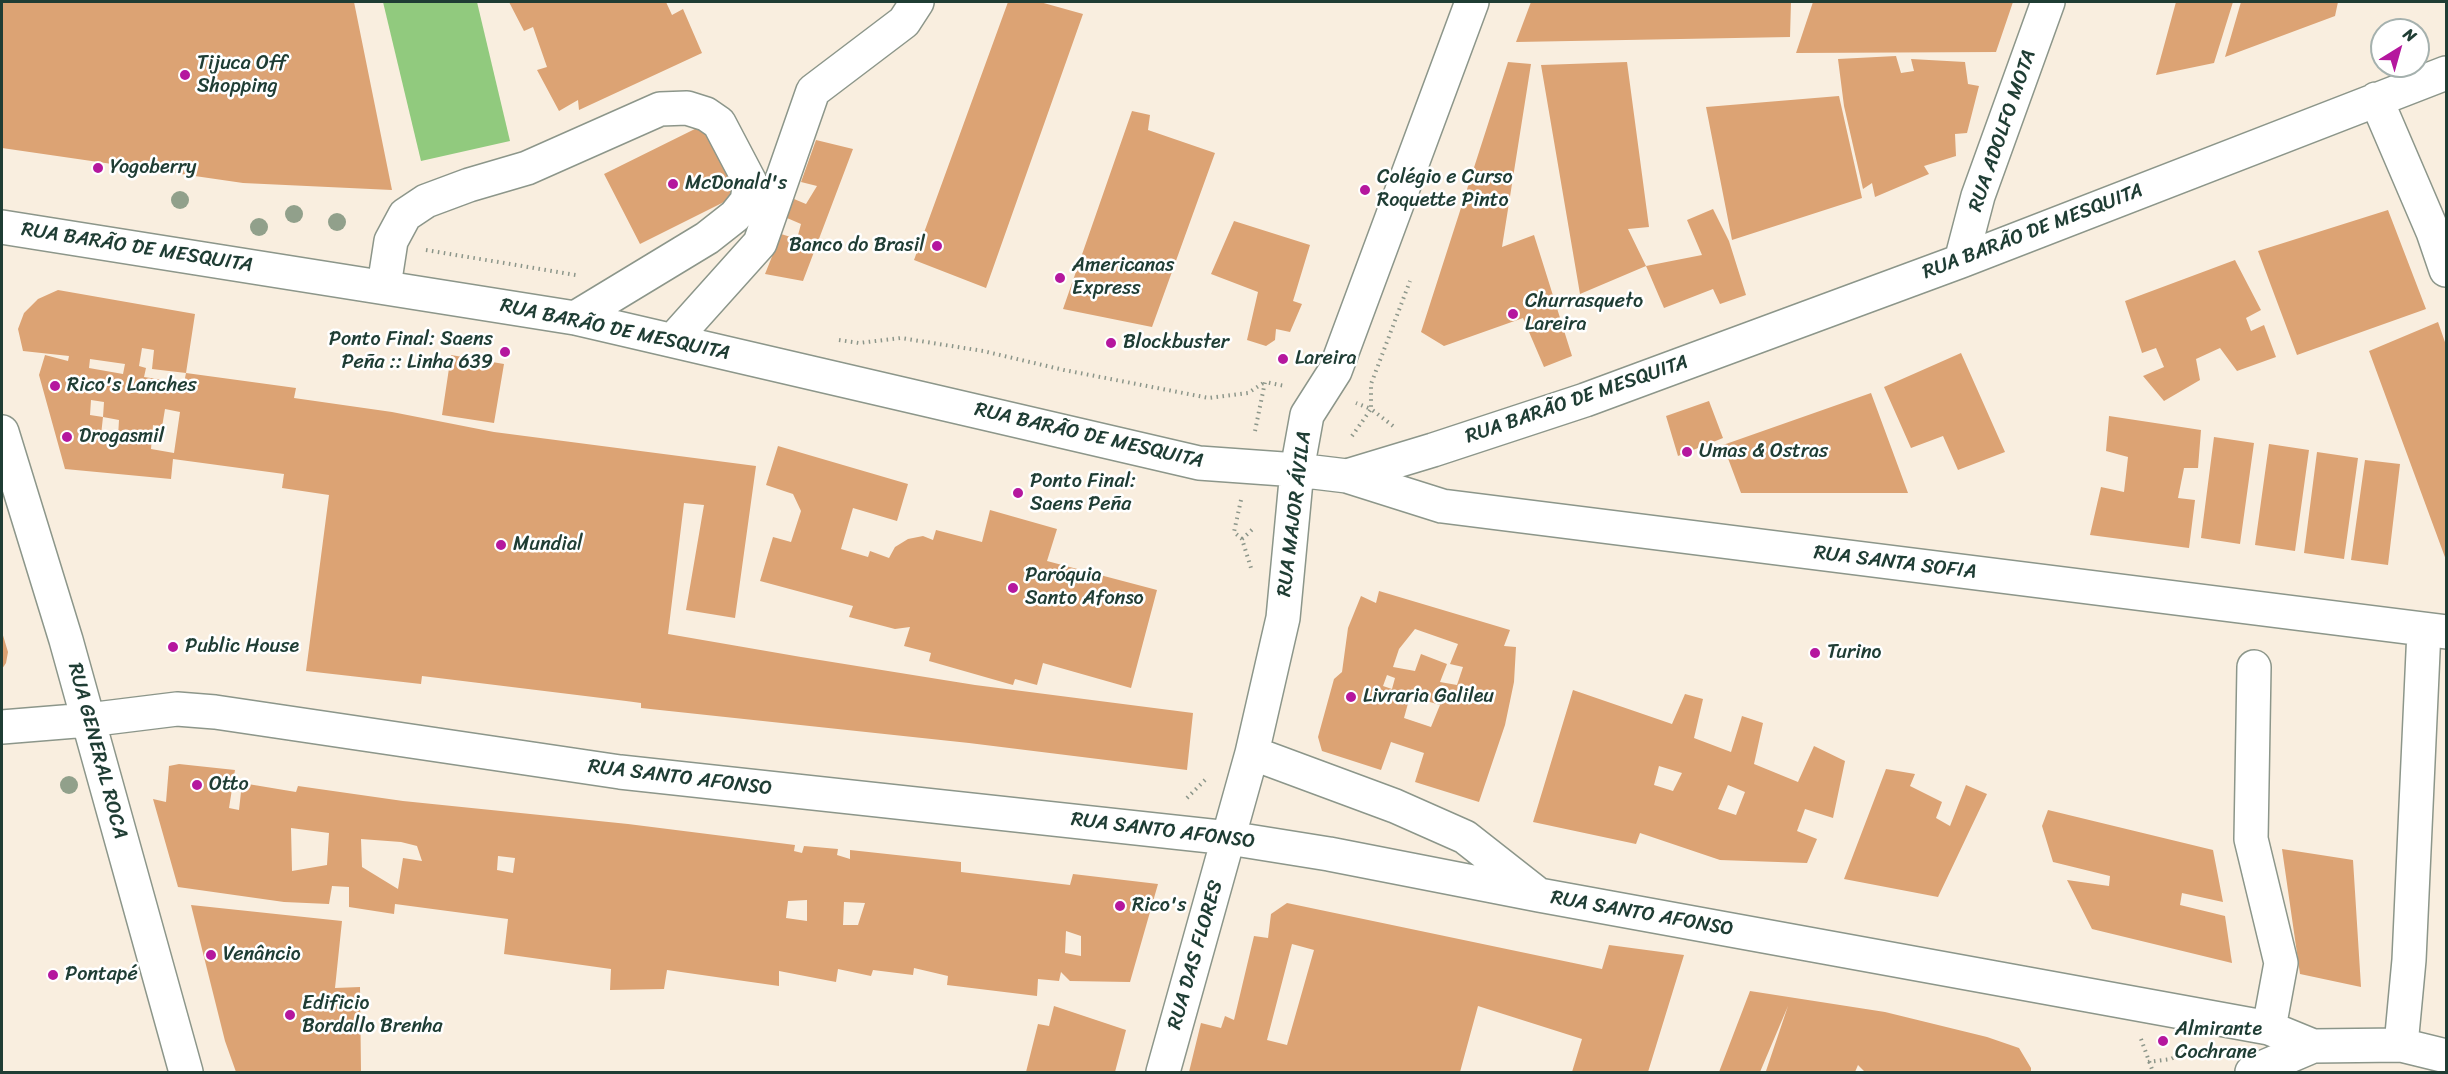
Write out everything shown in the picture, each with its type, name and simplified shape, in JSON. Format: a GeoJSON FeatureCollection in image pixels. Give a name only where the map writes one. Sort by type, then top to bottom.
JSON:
{"type":"FeatureCollection","features":[{"type":"Feature","properties":{"kind":"street"},"geometry":{"type":"LineString","coordinates":[[673,340],[760,243],[813,91],[904,22],[917,2]]}},
{"type":"Feature","properties":{"kind":"street","name":"RUA MAJOR ÁVILA"},"geometry":{"type":"LineString","coordinates":[[1229,838],[1252,753],[1283,618],[1297,470],[1308,415],[1335,371],[1472,2]]}},
{"type":"Feature","properties":{"kind":"street","name":"RUA ADOLFO MOTA"},"geometry":{"type":"LineString","coordinates":[[1961,261],[1978,196],[2048,2]]}},
{"type":"Feature","properties":{"kind":"street","name":"RUA BARÃO DE MESQUITA"},"geometry":{"type":"LineString","coordinates":[[2,227],[575,318],[1199,463],[1347,476],[1584,400],[1961,261],[2446,73]]}},
{"type":"Feature","properties":{"kind":"street"},"geometry":{"type":"LineString","coordinates":[[2376,99],[2440,234],[2446,270]]}},
{"type":"Feature","properties":{"kind":"street"},"geometry":{"type":"LineString","coordinates":[[384,286],[391,241],[405,215],[426,201],[469,184],[527,168],[660,109],[687,108],[706,114],[718,123],[750,182],[747,201],[735,216],[707,238],[575,318]]}},
{"type":"Feature","properties":{"kind":"street","name":"RUA GENERAL ROCA"},"geometry":{"type":"LineString","coordinates":[[2,432],[66,640],[186,1072]]}},
{"type":"Feature","properties":{"kind":"street","name":"RUA SANTA SOFIA"},"geometry":{"type":"LineString","coordinates":[[1347,476],[1442,506],[2435,631]]}},
{"type":"Feature","properties":{"kind":"street"},"geometry":{"type":"LineString","coordinates":[[2401,1045],[2435,631]]}},
{"type":"Feature","properties":{"kind":"street"},"geometry":{"type":"LineString","coordinates":[[2254,667],[2251,839],[2281,963],[2269,1028]]}},
{"type":"Feature","properties":{"kind":"street","name":"RUA SANTO AFONSO"},"geometry":{"type":"LineString","coordinates":[[2,727],[88,720],[177,709],[215,712],[620,772],[1229,838],[1329,854],[1539,895],[2269,1028],[2313,1046]]}},
{"type":"Feature","properties":{"kind":"street"},"geometry":{"type":"LineString","coordinates":[[1252,753],[1395,806],[1465,837],[1539,895]]}},
{"type":"Feature","properties":{"kind":"street","name":"RUA DAS FLORES"},"geometry":{"type":"LineString","coordinates":[[1163,1072],[1229,838]]}},
{"type":"Feature","properties":{"kind":"street"},"geometry":{"type":"LineString","coordinates":[[2252,1072],[2313,1046],[2401,1045],[2446,1056]]}},
{"type":"Feature","properties":{"kind":"path"},"geometry":{"type":"LineString","coordinates":[[391,241],[401,246],[629,285]]}},
{"type":"Feature","properties":{"kind":"path"},"geometry":{"type":"LineString","coordinates":[[1357,431],[1371,409],[1371,384],[1410,281]]}},
{"type":"Feature","properties":{"kind":"path"},"geometry":{"type":"LineString","coordinates":[[830,339],[859,343],[901,338],[983,351],[1064,370],[1209,398],[1248,393],[1265,382]]}},
{"type":"Feature","properties":{"kind":"path"},"geometry":{"type":"LineString","coordinates":[[1355,402],[1371,409]]}},
{"type":"Feature","properties":{"kind":"path"},"geometry":{"type":"LineString","coordinates":[[2138,1029],[2153,1072]]}},
{"type":"Feature","properties":{"kind":"path"},"geometry":{"type":"LineString","coordinates":[[2148,1062],[2171,1059],[2198,1044]]}},
{"type":"Feature","properties":{"kind":"green space"},"geometry":{"type":"Polygon","coordinates":[[[383,2],[477,2],[510,141],[421,161],[383,2]]]}},
{"type":"Feature","properties":{"kind":"building","name":"Tijuca Off Shopping"},"geometry":{"type":"Polygon","coordinates":[[[2,2],[354,2],[392,190],[243,183],[2,148],[2,2]]]}},
{"type":"Feature","properties":{"kind":"building"},"geometry":{"type":"Polygon","coordinates":[[[509,2],[666,2],[672,15],[683,9],[702,53],[579,110],[578,100],[559,111],[537,70],[547,67],[533,27],[524,31],[509,2]]]}},
{"type":"Feature","properties":{"kind":"building"},"geometry":{"type":"Polygon","coordinates":[[[1008,2],[1040,2],[1083,14],[986,288],[914,260],[1008,2]]]}},
{"type":"Feature","properties":{"kind":"building"},"geometry":{"type":"Polygon","coordinates":[[[1531,2],[1791,2],[1790,37],[1516,42],[1531,2]]]}},
{"type":"Feature","properties":{"kind":"building"},"geometry":{"type":"Polygon","coordinates":[[[1813,2],[2013,2],[1996,52],[1796,53],[1813,2]]]}},
{"type":"Feature","properties":{"kind":"building"},"geometry":{"type":"Polygon","coordinates":[[[2176,2],[2233,2],[2214,63],[2156,75],[2176,2]]]}},
{"type":"Feature","properties":{"kind":"building"},"geometry":{"type":"Polygon","coordinates":[[[2241,2],[2338,2],[2335,16],[2225,57],[2241,2]]]}},
{"type":"Feature","properties":{"kind":"building"},"geometry":{"type":"Polygon","coordinates":[[[1896,56],[1901,73],[1914,71],[1911,59],[1965,62],[1968,84],[1979,86],[1967,133],[1955,134],[1956,156],[1924,166],[1929,174],[1875,197],[1872,183],[1863,189],[1844,106],[1838,59],[1896,56]]]}},
{"type":"Feature","properties":{"kind":"building"},"geometry":{"type":"Polygon","coordinates":[[[1508,62],[1531,64],[1502,247],[1534,235],[1572,356],[1544,367],[1523,318],[1444,346],[1421,332],[1508,62]]]}},
{"type":"Feature","properties":{"kind":"building"},"geometry":{"type":"Polygon","coordinates":[[[1627,62],[1649,227],[1628,229],[1646,266],[1580,294],[1541,65],[1627,62]]]}},
{"type":"Feature","properties":{"kind":"building"},"geometry":{"type":"Polygon","coordinates":[[[1839,96],[1862,198],[1732,240],[1706,107],[1839,96]]]}},
{"type":"Feature","properties":{"kind":"building"},"geometry":{"type":"Polygon","coordinates":[[[1132,111],[1150,115],[1148,130],[1215,153],[1152,327],[1063,309],[1132,111]]]}},
{"type":"Feature","properties":{"kind":"building","name":"McDonald's"},"geometry":{"type":"Polygon","coordinates":[[[707,123],[742,193],[640,244],[604,174],[707,123]]]}},
{"type":"Feature","properties":{"kind":"building"},"geometry":{"type":"Polygon","coordinates":[[[816,140],[853,149],[803,281],[765,274],[781,234],[797,239],[801,224],[787,218],[794,199],[806,204],[817,186],[801,182],[816,140]]]}},
{"type":"Feature","properties":{"kind":"building"},"geometry":{"type":"Polygon","coordinates":[[[1713,209],[1729,241],[1746,295],[1720,304],[1713,289],[1664,308],[1646,266],[1702,255],[1687,220],[1713,209]]]}},
{"type":"Feature","properties":{"kind":"building"},"geometry":{"type":"Polygon","coordinates":[[[2388,210],[2426,309],[2297,355],[2258,251],[2388,210]]]}},
{"type":"Feature","properties":{"kind":"building"},"geometry":{"type":"Polygon","coordinates":[[[1234,221],[1310,245],[1293,301],[1302,304],[1290,332],[1276,329],[1275,340],[1266,346],[1247,340],[1258,292],[1211,274],[1234,221]]]}},
{"type":"Feature","properties":{"kind":"building"},"geometry":{"type":"Polygon","coordinates":[[[2235,260],[2261,310],[2246,318],[2251,331],[2264,325],[2276,357],[2237,371],[2220,348],[2196,359],[2200,380],[2164,401],[2143,376],[2164,367],[2156,348],[2142,353],[2125,301],[2235,260]]]}},
{"type":"Feature","properties":{"kind":"building"},"geometry":{"type":"Polygon","coordinates":[[[58,290],[195,314],[186,373],[296,388],[294,398],[392,412],[494,432],[756,466],[735,618],[686,610],[704,505],[684,503],[668,634],[975,685],[1193,713],[1187,770],[969,743],[641,708],[641,703],[422,676],[421,684],[306,671],[329,495],[282,488],[284,474],[173,459],[171,479],[65,469],[39,375],[45,355],[68,361],[69,356],[23,351],[18,329],[24,313],[38,299],[58,290]],[[142,348],[139,366],[146,368],[144,377],[184,383],[186,373],[152,369],[154,350],[142,348]],[[90,359],[89,368],[123,374],[125,364],[90,359]],[[91,400],[90,415],[103,417],[104,402],[91,400]],[[165,409],[162,427],[153,425],[151,449],[174,453],[180,412],[165,409]],[[103,417],[101,435],[118,437],[119,420],[103,417]]]}},
{"type":"Feature","properties":{"kind":"building"},"geometry":{"type":"Polygon","coordinates":[[[2438,322],[2446,345],[2446,560],[2369,351],[2438,322]]]}},
{"type":"Feature","properties":{"kind":"building"},"geometry":{"type":"Polygon","coordinates":[[[1961,353],[2005,452],[1958,470],[1943,436],[1911,448],[1884,387],[1961,353]]]}},
{"type":"Feature","properties":{"kind":"building"},"geometry":{"type":"Polygon","coordinates":[[[451,355],[504,364],[494,423],[442,415],[451,355]]]}},
{"type":"Feature","properties":{"kind":"building"},"geometry":{"type":"Polygon","coordinates":[[[1871,393],[1908,493],[1741,493],[1723,445],[1871,393]]]}},
{"type":"Feature","properties":{"kind":"building"},"geometry":{"type":"Polygon","coordinates":[[[1709,401],[1723,438],[1678,456],[1666,416],[1709,401]]]}},
{"type":"Feature","properties":{"kind":"building"},"geometry":{"type":"Polygon","coordinates":[[[2109,416],[2201,430],[2198,468],[2184,468],[2178,498],[2195,500],[2189,548],[2090,535],[2101,487],[2124,492],[2128,457],[2106,451],[2109,416]]]}},
{"type":"Feature","properties":{"kind":"building"},"geometry":{"type":"Polygon","coordinates":[[[2214,437],[2254,443],[2240,544],[2201,538],[2214,437]]]}},
{"type":"Feature","properties":{"kind":"building"},"geometry":{"type":"Polygon","coordinates":[[[2269,444],[2309,450],[2295,551],[2255,545],[2269,444]]]}},
{"type":"Feature","properties":{"kind":"building"},"geometry":{"type":"Polygon","coordinates":[[[778,446],[908,484],[897,521],[853,508],[841,549],[868,557],[870,551],[889,558],[895,547],[908,539],[923,536],[933,540],[936,530],[982,542],[990,510],[1057,529],[1047,561],[1157,590],[1131,688],[1043,663],[1037,685],[1015,679],[1013,685],[929,661],[931,653],[904,646],[910,627],[895,629],[849,617],[853,606],[760,581],[773,537],[791,542],[801,511],[793,494],[766,485],[778,446]]]}},
{"type":"Feature","properties":{"kind":"building"},"geometry":{"type":"Polygon","coordinates":[[[2317,452],[2358,458],[2344,559],[2304,553],[2317,452]]]}},
{"type":"Feature","properties":{"kind":"building"},"geometry":{"type":"Polygon","coordinates":[[[2365,460],[2400,464],[2388,565],[2351,560],[2365,460]]]}},
{"type":"Feature","properties":{"kind":"building"},"geometry":{"type":"Polygon","coordinates":[[[1379,591],[1510,630],[1504,646],[1516,647],[1514,682],[1505,725],[1479,802],[1415,782],[1424,753],[1391,742],[1381,770],[1322,751],[1318,737],[1334,679],[1342,672],[1348,628],[1361,596],[1376,603],[1379,591]],[[1415,629],[1399,649],[1393,667],[1415,671],[1421,654],[1447,664],[1440,682],[1457,685],[1463,667],[1450,664],[1458,644],[1415,629]],[[1387,675],[1383,686],[1392,689],[1395,678],[1387,675]],[[1410,696],[1404,718],[1431,727],[1440,705],[1410,696]]]}},
{"type":"Feature","properties":{"kind":"building"},"geometry":{"type":"Polygon","coordinates":[[[2,632],[8,652],[2,669],[2,632]]]}},
{"type":"Feature","properties":{"kind":"building"},"geometry":{"type":"Polygon","coordinates":[[[1573,690],[1672,724],[1685,694],[1703,699],[1694,738],[1731,752],[1742,716],[1763,723],[1754,764],[1798,782],[1814,746],[1845,761],[1833,818],[1805,809],[1797,831],[1817,839],[1807,863],[1720,860],[1640,833],[1636,844],[1533,822],[1573,690]],[[1659,766],[1654,785],[1673,791],[1682,773],[1659,766]],[[1728,785],[1718,809],[1736,815],[1745,792],[1728,785]]]}},
{"type":"Feature","properties":{"kind":"building"},"geometry":{"type":"Polygon","coordinates":[[[179,764],[235,770],[229,808],[239,810],[242,783],[296,792],[298,786],[403,801],[628,824],[795,845],[794,851],[802,853],[804,846],[838,849],[837,855],[850,859],[850,850],[961,862],[961,872],[1070,885],[1073,874],[1158,884],[1130,982],[1070,981],[1061,972],[1059,981],[1038,979],[1037,996],[947,985],[948,976],[914,968],[913,975],[873,970],[871,976],[838,969],[836,982],[779,971],[779,986],[667,970],[664,989],[610,990],[611,969],[504,954],[508,919],[395,904],[394,914],[349,907],[349,887],[332,886],[329,904],[284,902],[178,887],[153,799],[166,802],[169,766],[179,764]],[[291,828],[292,871],[327,865],[329,833],[291,828]],[[361,839],[362,867],[398,889],[403,858],[422,861],[417,846],[401,842],[361,839]],[[498,856],[497,870],[513,873],[515,858],[498,856]],[[807,900],[788,901],[786,918],[807,921],[807,900]],[[844,902],[843,925],[858,925],[865,903],[844,902]],[[1066,931],[1065,953],[1081,956],[1081,936],[1066,931]]]}},
{"type":"Feature","properties":{"kind":"building"},"geometry":{"type":"Polygon","coordinates":[[[1886,769],[1915,774],[1910,786],[1942,802],[1936,818],[1950,826],[1966,785],[1987,794],[1938,897],[1844,879],[1886,769]]]}},
{"type":"Feature","properties":{"kind":"building"},"geometry":{"type":"Polygon","coordinates":[[[2048,810],[2213,850],[2223,902],[2182,893],[2180,905],[2225,916],[2232,963],[2092,929],[2067,880],[2109,886],[2110,876],[2053,862],[2042,826],[2048,810]]]}},
{"type":"Feature","properties":{"kind":"building"},"geometry":{"type":"Polygon","coordinates":[[[2282,849],[2353,860],[2361,987],[2300,974],[2282,849]]]}},
{"type":"Feature","properties":{"kind":"building"},"geometry":{"type":"Polygon","coordinates":[[[1287,903],[1602,969],[1609,945],[1684,955],[1648,1072],[1572,1072],[1582,1039],[1478,1006],[1460,1072],[1189,1072],[1201,1023],[1221,1028],[1225,1016],[1234,1020],[1254,936],[1268,938],[1271,914],[1287,903]],[[1292,944],[1267,1040],[1287,1045],[1314,950],[1292,944]]]}},
{"type":"Feature","properties":{"kind":"building"},"geometry":{"type":"Polygon","coordinates":[[[191,905],[342,921],[335,988],[360,987],[361,1072],[236,1072],[225,1041],[191,905]]]}},
{"type":"Feature","properties":{"kind":"building"},"geometry":{"type":"Polygon","coordinates":[[[1750,991],[1885,1012],[1987,1037],[2019,1048],[2031,1072],[1865,1072],[1858,1065],[1855,1072],[1766,1071],[1788,1006],[1760,1072],[1719,1072],[1750,991]]]}},
{"type":"Feature","properties":{"kind":"building"},"geometry":{"type":"Polygon","coordinates":[[[1054,1006],[1126,1030],[1115,1072],[1026,1072],[1038,1024],[1049,1026],[1054,1006]]]}},
{"type":"Feature","properties":{"kind":"place","name":"Tijuca Off Shopping"},"geometry":{"type":"Point","coordinates":[185,75]}},
{"type":"Feature","properties":{"kind":"place","name":"Yogoberry"},"geometry":{"type":"Point","coordinates":[98,168]}},
{"type":"Feature","properties":{"kind":"place","name":"McDonald's"},"geometry":{"type":"Point","coordinates":[673,184]}},
{"type":"Feature","properties":{"kind":"place","name":"Colégio e Curso Roquette Pinto"},"geometry":{"type":"Point","coordinates":[1365,190]}},
{"type":"Feature","properties":{"kind":"place","name":"Banco do Brasil"},"geometry":{"type":"Point","coordinates":[937,246]}},
{"type":"Feature","properties":{"kind":"place","name":"Americanas Express"},"geometry":{"type":"Point","coordinates":[1060,278]}},
{"type":"Feature","properties":{"kind":"place","name":"Churrasqueto Lareira"},"geometry":{"type":"Point","coordinates":[1513,314]}},
{"type":"Feature","properties":{"kind":"place","name":"Blockbuster"},"geometry":{"type":"Point","coordinates":[1111,343]}},
{"type":"Feature","properties":{"kind":"place","name":"Ponto Final: Saens Peña :: Linha 639"},"geometry":{"type":"Point","coordinates":[505,352]}},
{"type":"Feature","properties":{"kind":"place","name":"Lareira"},"geometry":{"type":"Point","coordinates":[1283,359]}},
{"type":"Feature","properties":{"kind":"place","name":"Rico's Lanches"},"geometry":{"type":"Point","coordinates":[55,386]}},
{"type":"Feature","properties":{"kind":"place","name":"Drogasmil"},"geometry":{"type":"Point","coordinates":[67,437]}},
{"type":"Feature","properties":{"kind":"place","name":"Umas & Ostras"},"geometry":{"type":"Point","coordinates":[1687,452]}},
{"type":"Feature","properties":{"kind":"place","name":"Ponto Final: Saens Peña"},"geometry":{"type":"Point","coordinates":[1018,493]}},
{"type":"Feature","properties":{"kind":"place","name":"Mundial"},"geometry":{"type":"Point","coordinates":[501,545]}},
{"type":"Feature","properties":{"kind":"place","name":"Paróquia Santo Afonso"},"geometry":{"type":"Point","coordinates":[1013,588]}},
{"type":"Feature","properties":{"kind":"place","name":"Public House"},"geometry":{"type":"Point","coordinates":[173,647]}},
{"type":"Feature","properties":{"kind":"place","name":"Turino"},"geometry":{"type":"Point","coordinates":[1815,653]}},
{"type":"Feature","properties":{"kind":"place","name":"Livraria Galileu"},"geometry":{"type":"Point","coordinates":[1351,697]}},
{"type":"Feature","properties":{"kind":"place","name":"Otto"},"geometry":{"type":"Point","coordinates":[197,785]}},
{"type":"Feature","properties":{"kind":"place","name":"Rico's"},"geometry":{"type":"Point","coordinates":[1120,906]}},
{"type":"Feature","properties":{"kind":"place","name":"Venâncio"},"geometry":{"type":"Point","coordinates":[211,955]}},
{"type":"Feature","properties":{"kind":"place","name":"Pontapé"},"geometry":{"type":"Point","coordinates":[53,975]}},
{"type":"Feature","properties":{"kind":"place","name":"Edificio Bordallo Brenha"},"geometry":{"type":"Point","coordinates":[290,1015]}},
{"type":"Feature","properties":{"kind":"place","name":"Almirante Cochrane"},"geometry":{"type":"Point","coordinates":[2163,1041]}}]}
